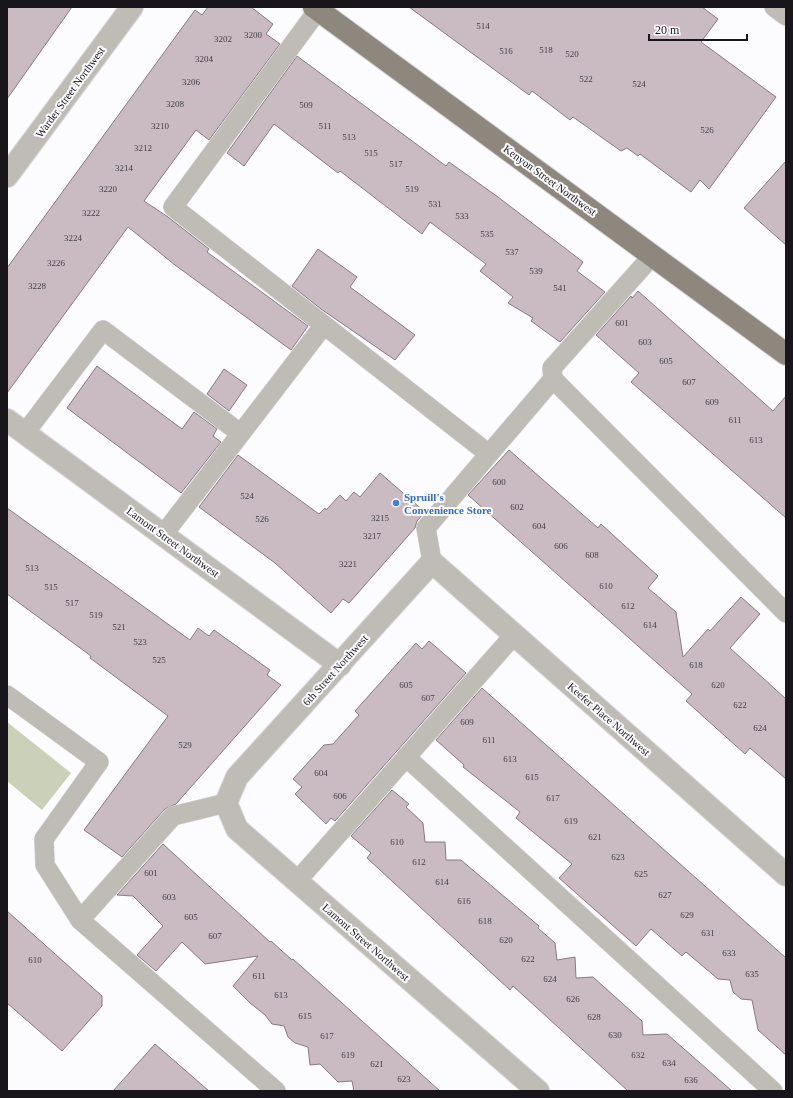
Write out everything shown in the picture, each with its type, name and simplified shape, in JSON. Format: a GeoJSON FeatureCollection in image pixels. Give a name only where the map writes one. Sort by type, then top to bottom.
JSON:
{"type":"FeatureCollection","features":[{"type":"Feature","properties":{"kind":"main road","name":"Kenyon Street Northwest"},"geometry":{"type":"LineString","coordinates":[[316,8],[786,354]]}},
{"type":"Feature","properties":{"kind":"street","name":"Warder Street Northwest"},"geometry":{"type":"LineString","coordinates":[[7,176],[132,7]]}},
{"type":"Feature","properties":{"kind":"street","name":"Lamont Street Northwest"},"geometry":{"type":"LineString","coordinates":[[12,426],[340,665]]}},
{"type":"Feature","properties":{"kind":"street","name":"Keefer Place Northwest"},"geometry":{"type":"LineString","coordinates":[[432,562],[786,875]]}},
{"type":"Feature","properties":{"kind":"street","name":"6th Street Northwest"},"geometry":{"type":"LineString","coordinates":[[226,803],[237,777],[432,562]]}},
{"type":"Feature","properties":{"kind":"street","name":"Lamont Street Northwest"},"geometry":{"type":"LineString","coordinates":[[226,803],[237,829],[538,1091]]}},
{"type":"Feature","properties":{"kind":"lane"},"geometry":{"type":"LineString","coordinates":[[774,7],[786,16]]}},
{"type":"Feature","properties":{"kind":"lane"},"geometry":{"type":"LineString","coordinates":[[316,8],[173,207],[489,454]]}},
{"type":"Feature","properties":{"kind":"lane"},"geometry":{"type":"LineString","coordinates":[[652,255],[552,368],[553,379],[786,614]]}},
{"type":"Feature","properties":{"kind":"lane"},"geometry":{"type":"LineString","coordinates":[[162,534],[324,324]]}},
{"type":"Feature","properties":{"kind":"lane"},"geometry":{"type":"LineString","coordinates":[[12,426],[103,330],[240,433]]}},
{"type":"Feature","properties":{"kind":"lane"},"geometry":{"type":"LineString","coordinates":[[432,562],[426,528],[553,379]]}},
{"type":"Feature","properties":{"kind":"lane"},"geometry":{"type":"LineString","coordinates":[[297,881],[514,635]]}},
{"type":"Feature","properties":{"kind":"lane"},"geometry":{"type":"LineString","coordinates":[[7,695],[99,762],[44,839],[45,865],[80,920],[276,1091]]}},
{"type":"Feature","properties":{"kind":"lane"},"geometry":{"type":"LineString","coordinates":[[406,757],[773,1091]]}},
{"type":"Feature","properties":{"kind":"lane"},"geometry":{"type":"LineString","coordinates":[[80,920],[173,816],[226,803]]}},
{"type":"Feature","properties":{"kind":"green space"},"geometry":{"type":"Polygon","coordinates":[[[7,722],[71,773],[42,810],[7,781],[7,722]]]}},
{"type":"Feature","properties":{"kind":"building"},"geometry":{"type":"Polygon","coordinates":[[[7,7],[72,7],[7,99],[7,7]]]}},
{"type":"Feature","properties":{"kind":"building"},"geometry":{"type":"Polygon","coordinates":[[[208,7],[251,7],[273,24],[266,34],[280,44],[209,140],[196,130],[144,201],[168,217],[209,249],[207,252],[308,326],[291,350],[175,265],[128,227],[7,393],[7,268],[195,10],[202,15],[208,7]]]}},
{"type":"Feature","properties":{"kind":"building"},"geometry":{"type":"Polygon","coordinates":[[[409,7],[702,7],[718,19],[701,42],[776,97],[709,189],[700,180],[691,192],[640,154],[638,156],[627,148],[621,151],[573,117],[570,120],[532,91],[529,95],[409,7]]]}},
{"type":"Feature","properties":{"kind":"building"},"geometry":{"type":"Polygon","coordinates":[[[297,56],[446,166],[449,162],[498,197],[583,262],[577,271],[605,292],[560,342],[531,321],[533,318],[508,303],[513,297],[480,271],[486,264],[430,222],[422,234],[340,171],[338,173],[274,124],[244,166],[227,153],[297,56]]]}},
{"type":"Feature","properties":{"kind":"building"},"geometry":{"type":"Polygon","coordinates":[[[786,161],[786,245],[744,208],[786,161]]]}},
{"type":"Feature","properties":{"kind":"building"},"geometry":{"type":"Polygon","coordinates":[[[318,249],[357,277],[350,287],[415,335],[395,360],[321,309],[292,286],[318,249]]]}},
{"type":"Feature","properties":{"kind":"building"},"geometry":{"type":"Polygon","coordinates":[[[638,291],[773,411],[786,396],[786,518],[631,382],[639,373],[596,335],[631,296],[632,298],[638,291]]]}},
{"type":"Feature","properties":{"kind":"building"},"geometry":{"type":"Polygon","coordinates":[[[97,366],[182,429],[194,412],[217,429],[213,436],[221,442],[181,493],[67,408],[97,366]]]}},
{"type":"Feature","properties":{"kind":"building"},"geometry":{"type":"Polygon","coordinates":[[[224,369],[247,385],[229,411],[207,394],[224,369]]]}},
{"type":"Feature","properties":{"kind":"building"},"geometry":{"type":"Polygon","coordinates":[[[509,450],[598,528],[601,524],[658,576],[648,588],[676,612],[683,657],[708,629],[710,631],[741,597],[760,614],[730,648],[786,699],[786,779],[750,748],[745,754],[686,701],[692,694],[468,495],[509,450]]]}},
{"type":"Feature","properties":{"kind":"building"},"geometry":{"type":"Polygon","coordinates":[[[238,455],[319,514],[325,508],[326,510],[340,495],[346,501],[354,492],[360,497],[380,473],[425,512],[417,521],[415,528],[349,603],[343,599],[331,613],[275,563],[199,507],[238,455]]]}},
{"type":"Feature","properties":{"kind":"building"},"geometry":{"type":"Polygon","coordinates":[[[7,508],[190,640],[198,628],[209,636],[214,630],[270,670],[267,675],[281,685],[176,804],[165,809],[122,857],[84,830],[168,716],[90,658],[91,656],[7,594],[7,508]]]}},
{"type":"Feature","properties":{"kind":"building"},"geometry":{"type":"Polygon","coordinates":[[[429,641],[466,673],[335,821],[331,818],[326,824],[295,794],[302,787],[293,779],[324,745],[333,744],[359,715],[355,711],[416,643],[422,649],[429,641]]]}},
{"type":"Feature","properties":{"kind":"building"},"geometry":{"type":"Polygon","coordinates":[[[482,688],[786,958],[786,1055],[758,1030],[752,1000],[741,999],[733,992],[730,980],[718,979],[686,952],[682,956],[651,929],[636,946],[559,878],[572,864],[516,818],[520,812],[463,767],[464,765],[436,740],[482,688]]]}},
{"type":"Feature","properties":{"kind":"building"},"geometry":{"type":"Polygon","coordinates":[[[392,790],[409,804],[406,807],[423,823],[425,842],[445,842],[446,860],[461,860],[539,926],[538,928],[555,943],[557,960],[575,957],[576,978],[593,977],[642,1021],[643,1035],[667,1034],[732,1091],[628,1091],[513,986],[510,990],[367,858],[371,853],[351,836],[392,790]]]}},
{"type":"Feature","properties":{"kind":"building"},"geometry":{"type":"Polygon","coordinates":[[[163,844],[270,942],[271,941],[292,960],[293,959],[440,1091],[354,1091],[352,1081],[338,1082],[320,1064],[310,1065],[308,1047],[295,1043],[288,1037],[284,1026],[272,1024],[265,1015],[233,986],[258,956],[205,964],[182,942],[156,971],[137,955],[163,926],[133,896],[117,895],[163,844]]]}},
{"type":"Feature","properties":{"kind":"building"},"geometry":{"type":"Polygon","coordinates":[[[7,911],[102,996],[102,1006],[62,1051],[7,1003],[7,911]]]}},
{"type":"Feature","properties":{"kind":"building"},"geometry":{"type":"Polygon","coordinates":[[[155,1044],[209,1091],[113,1091],[155,1044]]]}},
{"type":"Feature","properties":{"kind":"place","name":"Spruill's Convenience Store"},"geometry":{"type":"Point","coordinates":[396,503]}}]}
